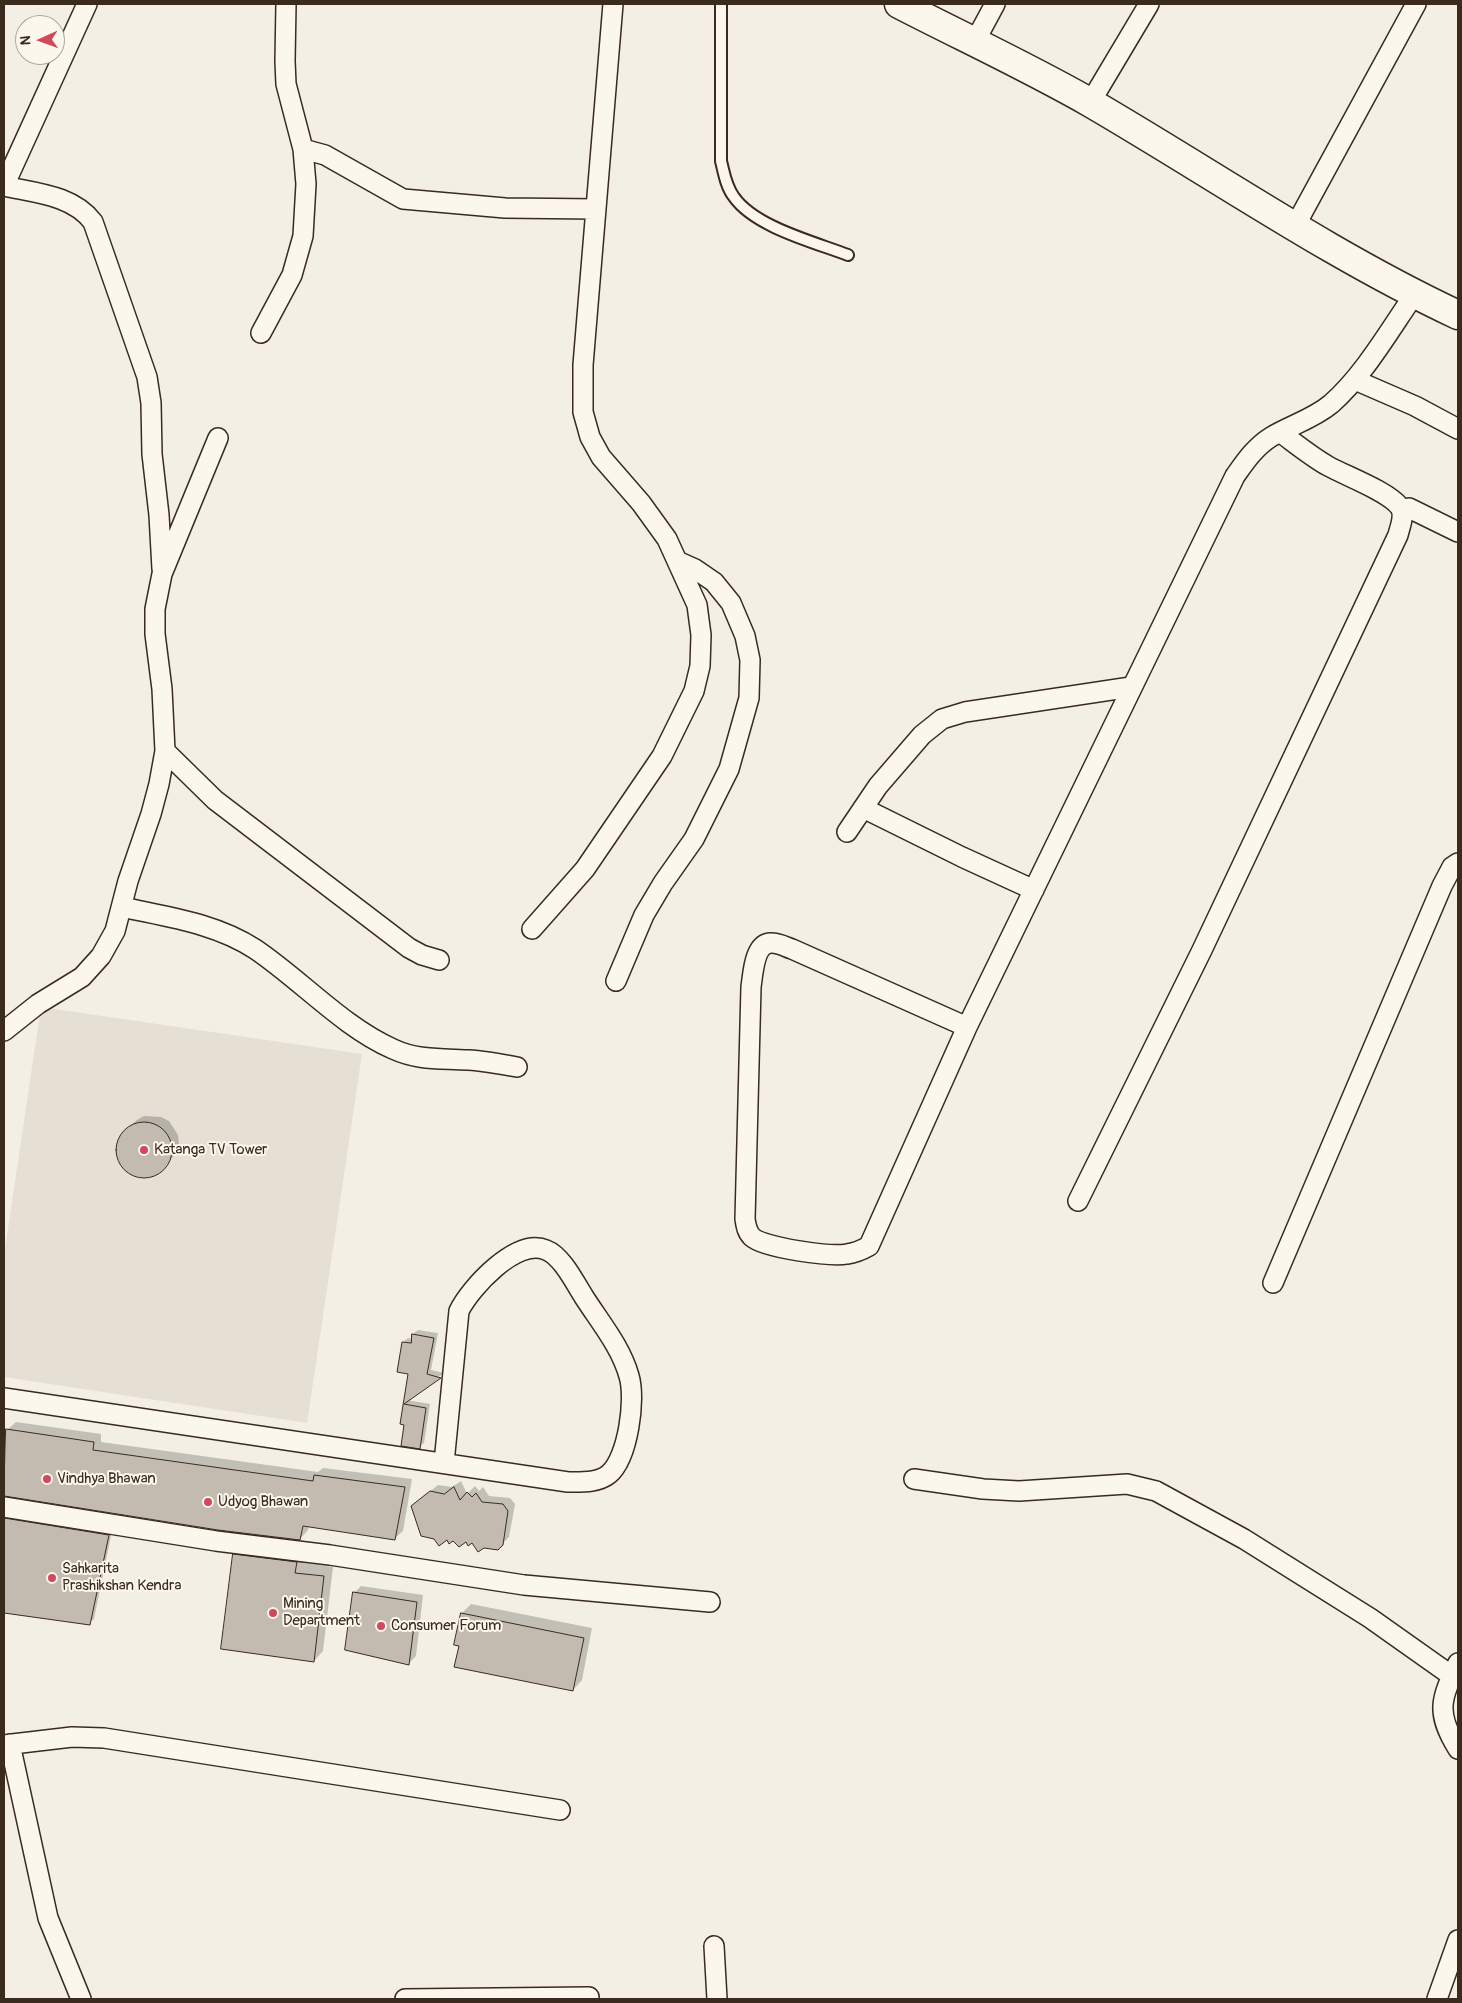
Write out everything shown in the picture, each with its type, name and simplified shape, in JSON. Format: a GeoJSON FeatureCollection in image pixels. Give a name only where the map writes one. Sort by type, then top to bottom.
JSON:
{"type":"FeatureCollection","features":[{"type":"Feature","properties":{"kind":"street"},"geometry":{"type":"LineString","coordinates":[[87,4],[4,186],[66,200],[79,207],[93,222],[147,376],[151,403],[152,454],[160,515],[162,574]]}},
{"type":"Feature","properties":{"kind":"street"},"geometry":{"type":"LineString","coordinates":[[262,333],[292,275],[304,236],[306,184],[303,149],[286,84],[286,4]]}},
{"type":"Feature","properties":{"kind":"street"},"geometry":{"type":"LineString","coordinates":[[532,929],[585,869],[662,756],[694,691],[700,666],[701,635],[697,605],[667,539],[641,503],[601,457],[590,437],[583,412],[583,365],[613,4]]}},
{"type":"Feature","properties":{"kind":"street"},"geometry":{"type":"LineString","coordinates":[[899,4],[1090,103],[1294,228],[1414,295],[1458,316]]}},
{"type":"Feature","properties":{"kind":"street"},"geometry":{"type":"LineString","coordinates":[[974,43],[996,4]]}},
{"type":"Feature","properties":{"kind":"street"},"geometry":{"type":"LineString","coordinates":[[1090,103],[1149,4]]}},
{"type":"Feature","properties":{"kind":"street"},"geometry":{"type":"LineString","coordinates":[[1294,228],[1416,4]]}},
{"type":"Feature","properties":{"kind":"street"},"geometry":{"type":"LineString","coordinates":[[303,149],[325,155],[402,198],[506,208],[596,209]]}},
{"type":"Feature","properties":{"kind":"street"},"geometry":{"type":"LineString","coordinates":[[967,1027],[792,949],[773,943],[766,944],[760,948],[754,966],[751,987],[745,1200],[747,1231],[753,1238],[765,1244],[818,1254],[845,1255],[858,1252],[869,1246],[967,1027],[1131,686],[1235,476],[1251,454],[1270,438],[1301,424],[1330,405],[1355,380],[1414,295]]}},
{"type":"Feature","properties":{"kind":"street"},"geometry":{"type":"LineString","coordinates":[[1355,380],[1415,406],[1458,429]]}},
{"type":"Feature","properties":{"kind":"street"},"geometry":{"type":"LineString","coordinates":[[1078,1201],[1202,950],[1402,523],[1402,513],[1399,506],[1383,494],[1327,465],[1281,433]]}},
{"type":"Feature","properties":{"kind":"street"},"geometry":{"type":"LineString","coordinates":[[4,1030],[38,1004],[82,977],[101,956],[115,931],[128,881],[151,814],[165,751],[162,689],[155,634],[155,609],[162,574],[218,438]]}},
{"type":"Feature","properties":{"kind":"street"},"geometry":{"type":"LineString","coordinates":[[1409,508],[1458,532]]}},
{"type":"Feature","properties":{"kind":"street"},"geometry":{"type":"LineString","coordinates":[[616,981],[644,915],[663,883],[694,839],[729,769],[749,698],[750,660],[746,636],[731,603],[714,582],[695,569],[677,561]]}},
{"type":"Feature","properties":{"kind":"street"},"geometry":{"type":"LineString","coordinates":[[847,832],[878,786],[922,735],[942,719],[965,712],[1131,686]]}},
{"type":"Feature","properties":{"kind":"street"},"geometry":{"type":"LineString","coordinates":[[165,751],[215,800],[260,835],[409,948],[422,955],[439,960]]}},
{"type":"Feature","properties":{"kind":"street"},"geometry":{"type":"LineString","coordinates":[[863,808],[1034,890]]}},
{"type":"Feature","properties":{"kind":"street"},"geometry":{"type":"LineString","coordinates":[[1273,1283],[1442,886],[1452,867],[1458,863]]}},
{"type":"Feature","properties":{"kind":"street"},"geometry":{"type":"LineString","coordinates":[[122,906],[196,923],[221,931],[254,949],[366,1035],[394,1050],[439,1060],[469,1060],[517,1067]]}},
{"type":"Feature","properties":{"kind":"street"},"geometry":{"type":"LineString","coordinates":[[4,1398],[444,1462],[568,1482],[592,1482],[608,1475],[618,1463],[624,1448],[631,1407],[629,1376],[621,1354],[571,1277],[555,1255],[546,1250],[538,1248],[525,1249],[512,1255],[480,1282],[464,1300],[459,1311],[444,1462]]}},
{"type":"Feature","properties":{"kind":"street"},"geometry":{"type":"LineString","coordinates":[[914,1479],[983,1489],[1018,1491],[1127,1484],[1156,1491],[1252,1544],[1455,1669],[1445,1690],[1442,1710],[1445,1725],[1458,1749]]}},
{"type":"Feature","properties":{"kind":"street"},"geometry":{"type":"LineString","coordinates":[[4,1507],[216,1541],[524,1585],[710,1602]]}},
{"type":"Feature","properties":{"kind":"street"},"geometry":{"type":"LineString","coordinates":[[81,1999],[48,1918],[7,1744],[72,1736],[104,1738],[560,1810]]}},
{"type":"Feature","properties":{"kind":"street"},"geometry":{"type":"LineString","coordinates":[[1437,1999],[1458,1940]]}},
{"type":"Feature","properties":{"kind":"street"},"geometry":{"type":"LineString","coordinates":[[714,1946],[717,1999]]}},
{"type":"Feature","properties":{"kind":"street"},"geometry":{"type":"LineString","coordinates":[[405,1999],[589,1997]]}},
{"type":"Feature","properties":{"kind":"lane"},"geometry":{"type":"LineString","coordinates":[[721,4],[722,160],[725,178],[733,197],[748,213],[766,223],[848,255]]}},
{"type":"Feature","properties":{"kind":"shaded area"},"geometry":{"type":"Polygon","coordinates":[[[41,1007],[362,1054],[307,1423],[4,1377],[4,1256],[41,1007]]]}},
{"type":"Feature","properties":{"kind":"building","name":"Katanga TV Tower"},"geometry":{"type":"Polygon","coordinates":[[[138,1122],[150,1122],[164,1130],[172,1144],[170,1161],[164,1170],[150,1178],[138,1178],[128,1173],[121,1166],[116,1156],[116,1144],[121,1134],[128,1127],[138,1122]]]}},
{"type":"Feature","properties":{"kind":"building"},"geometry":{"type":"Polygon","coordinates":[[[412,1334],[434,1338],[427,1374],[441,1378],[404,1404],[426,1408],[420,1449],[401,1446],[404,1425],[400,1424],[408,1374],[397,1372],[402,1342],[411,1343],[412,1334]]]}},
{"type":"Feature","properties":{"kind":"building"},"geometry":{"type":"Polygon","coordinates":[[[6,1429],[94,1442],[93,1450],[313,1481],[314,1475],[405,1487],[395,1540],[303,1526],[300,1540],[218,1530],[4,1496],[6,1429]]]}},
{"type":"Feature","properties":{"kind":"building"},"geometry":{"type":"Polygon","coordinates":[[[454,1487],[460,1500],[467,1492],[472,1497],[476,1493],[482,1502],[503,1504],[508,1511],[503,1545],[498,1550],[484,1548],[478,1552],[472,1543],[468,1546],[466,1542],[459,1547],[453,1541],[449,1544],[447,1540],[439,1546],[434,1539],[421,1536],[411,1506],[430,1491],[444,1494],[454,1487]]]}},
{"type":"Feature","properties":{"kind":"building","name":"Sahkarita Prashikshan Kendra"},"geometry":{"type":"Polygon","coordinates":[[[4,1518],[109,1535],[90,1625],[4,1613],[4,1518]]]}},
{"type":"Feature","properties":{"kind":"building","name":"Mining Department"},"geometry":{"type":"Polygon","coordinates":[[[233,1554],[297,1562],[295,1573],[324,1576],[314,1662],[221,1649],[233,1554]]]}},
{"type":"Feature","properties":{"kind":"building","name":"Consumer Forum"},"geometry":{"type":"Polygon","coordinates":[[[353,1592],[417,1602],[409,1665],[345,1650],[353,1592]]]}},
{"type":"Feature","properties":{"kind":"building"},"geometry":{"type":"Polygon","coordinates":[[[461,1613],[584,1638],[573,1691],[454,1667],[459,1646],[454,1645],[461,1613]]]}},
{"type":"Feature","properties":{"kind":"place","name":"Katanga TV Tower"},"geometry":{"type":"Point","coordinates":[144,1150]}},
{"type":"Feature","properties":{"kind":"place","name":"Vindhya Bhawan"},"geometry":{"type":"Point","coordinates":[47,1479]}},
{"type":"Feature","properties":{"kind":"place","name":"Udyog Bhawan"},"geometry":{"type":"Point","coordinates":[208,1502]}},
{"type":"Feature","properties":{"kind":"place","name":"Sahkarita Prashikshan Kendra"},"geometry":{"type":"Point","coordinates":[52,1578]}},
{"type":"Feature","properties":{"kind":"place","name":"Mining Department"},"geometry":{"type":"Point","coordinates":[273,1613]}},
{"type":"Feature","properties":{"kind":"place","name":"Consumer Forum"},"geometry":{"type":"Point","coordinates":[381,1626]}}]}
